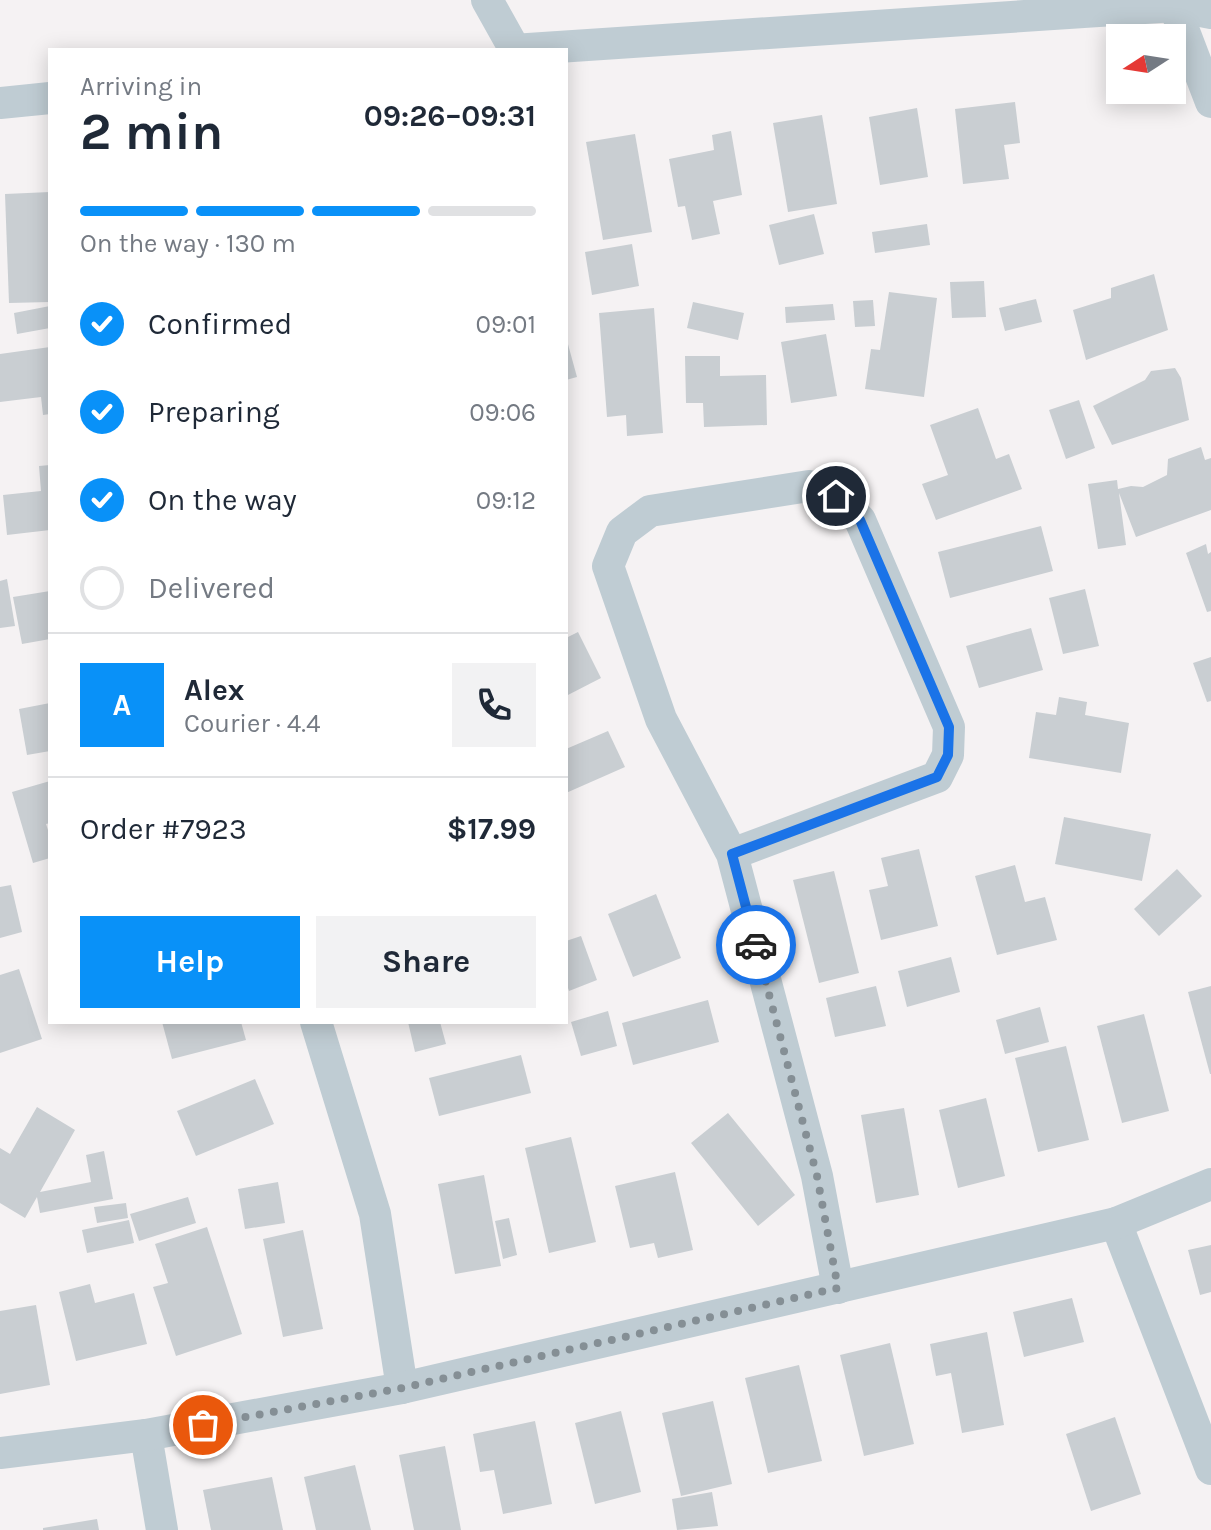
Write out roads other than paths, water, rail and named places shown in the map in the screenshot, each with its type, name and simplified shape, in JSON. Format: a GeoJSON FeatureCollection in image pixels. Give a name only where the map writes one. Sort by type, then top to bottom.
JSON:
{"type":"FeatureCollection","features":[{"type":"Feature","properties":{"kind":"street"},"geometry":{"type":"LineString","coordinates":[[487,0],[513,48]]}},
{"type":"Feature","properties":{"kind":"street"},"geometry":{"type":"LineString","coordinates":[[1174,3],[1211,102]]}},
{"type":"Feature","properties":{"kind":"street"},"geometry":{"type":"LineString","coordinates":[[542,48],[1174,3],[1211,13]]}},
{"type":"Feature","properties":{"kind":"street"},"geometry":{"type":"LineString","coordinates":[[0,103],[48,98]]}},
{"type":"Feature","properties":{"kind":"street"},"geometry":{"type":"LineString","coordinates":[[732,854],[937,777],[948,755],[949,727],[860,520],[836,496],[809,486],[650,511],[622,532],[608,566],[661,719],[732,854],[817,1176],[838,1288]]}},
{"type":"Feature","properties":{"kind":"street"},"geometry":{"type":"LineString","coordinates":[[317,1024],[375,1214],[402,1388]]}},
{"type":"Feature","properties":{"kind":"street"},"geometry":{"type":"LineString","coordinates":[[0,1453],[146,1435],[402,1388],[1116,1223],[1211,1184]]}},
{"type":"Feature","properties":{"kind":"street"},"geometry":{"type":"LineString","coordinates":[[1116,1223],[1211,1469]]}},
{"type":"Feature","properties":{"kind":"street"},"geometry":{"type":"LineString","coordinates":[[146,1435],[162,1530]]}}]}
